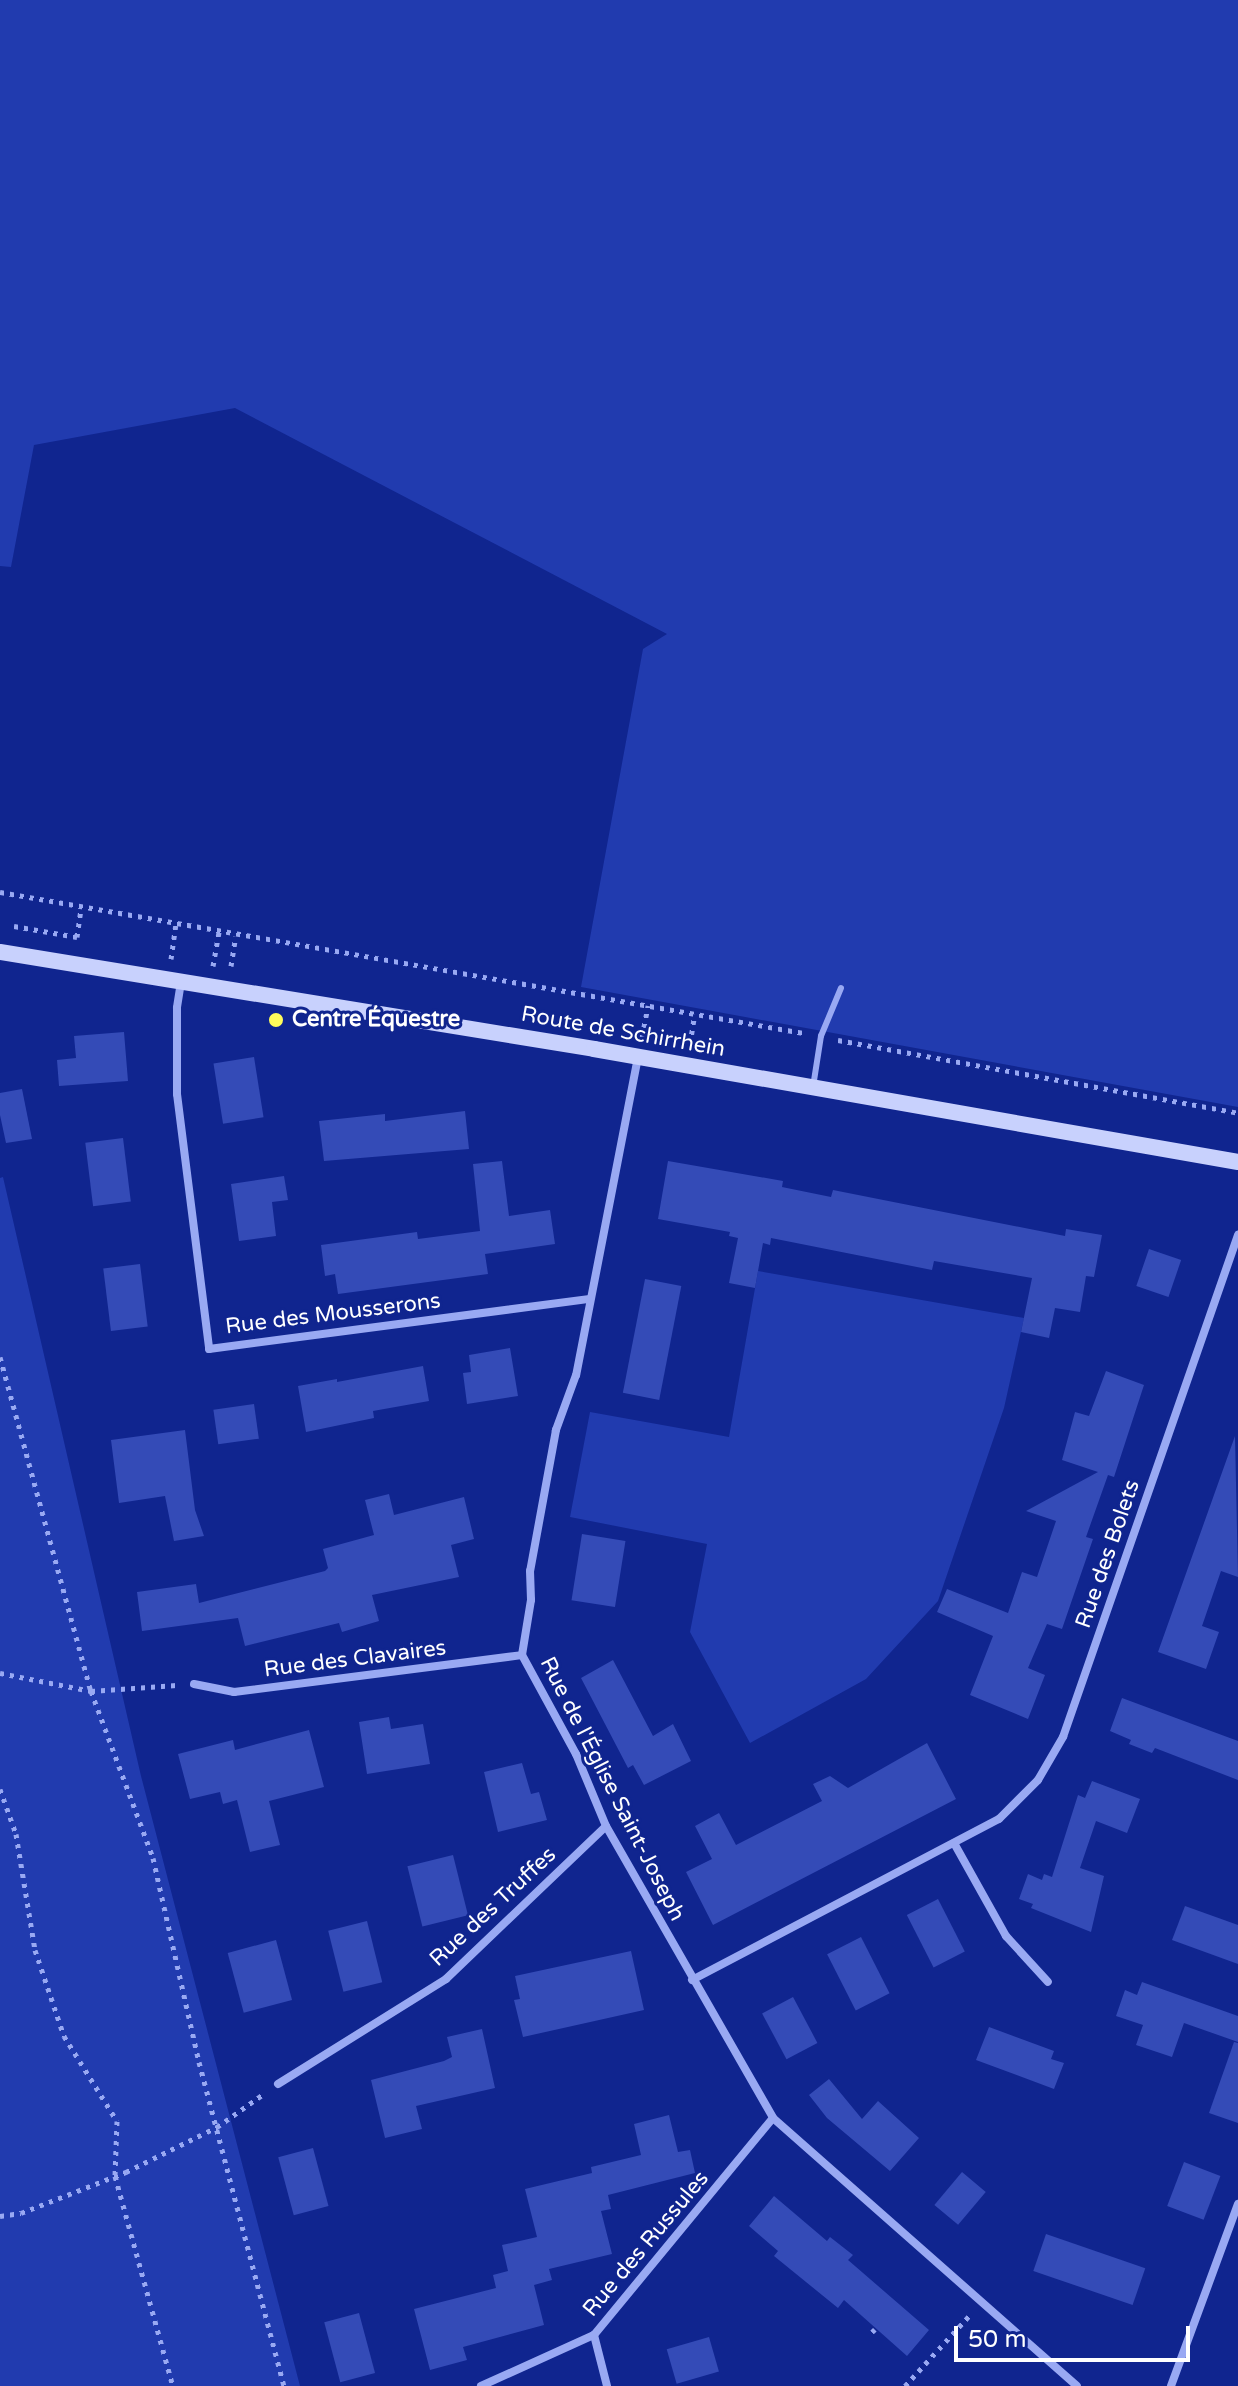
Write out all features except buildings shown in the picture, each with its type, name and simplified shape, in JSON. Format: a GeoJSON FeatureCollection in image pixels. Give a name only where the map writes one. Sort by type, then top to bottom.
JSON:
{"type":"FeatureCollection","features":[{"type":"Feature","properties":{"kind":"street","name":"Route de Schirrhein"},"geometry":{"type":"LineString","coordinates":[[0,952],[638,1056],[1238,1162]]}},
{"type":"Feature","properties":{"kind":"street","name":"Rue des Mousserons"},"geometry":{"type":"LineString","coordinates":[[175,980],[177,1094],[209,1349],[590,1299]]}},
{"type":"Feature","properties":{"kind":"street","name":"Rue de l'Église Saint-Joseph"},"geometry":{"type":"LineString","coordinates":[[638,1056],[576,1375],[553,1445],[530,1571],[531,1600],[522,1655],[576,1754],[606,1826],[773,2118],[1077,2386]]}},
{"type":"Feature","properties":{"kind":"street","name":"Rue des Bolets"},"geometry":{"type":"LineString","coordinates":[[692,1980],[999,1819],[1038,1780],[1063,1737],[1238,1235]]}},
{"type":"Feature","properties":{"kind":"street","name":"Rue des Clavaires"},"geometry":{"type":"LineString","coordinates":[[194,1684],[234,1692],[522,1655]]}},
{"type":"Feature","properties":{"kind":"street","name":"Rue des Truffes"},"geometry":{"type":"LineString","coordinates":[[278,2084],[446,1979],[606,1826]]}},
{"type":"Feature","properties":{"kind":"street"},"geometry":{"type":"LineString","coordinates":[[954,1843],[1006,1936],[1048,1982]]}},
{"type":"Feature","properties":{"kind":"street","name":"Rue des Russules"},"geometry":{"type":"LineString","coordinates":[[481,2386],[594,2335],[773,2118]]}},
{"type":"Feature","properties":{"kind":"street"},"geometry":{"type":"LineString","coordinates":[[1171,2386],[1238,2204]]}},
{"type":"Feature","properties":{"kind":"street"},"geometry":{"type":"LineString","coordinates":[[594,2335],[607,2386]]}},
{"type":"Feature","properties":{"kind":"lane"},"geometry":{"type":"LineString","coordinates":[[813,1087],[821,1036],[841,988]]}},
{"type":"Feature","properties":{"kind":"path"},"geometry":{"type":"LineString","coordinates":[[0,892],[236,936],[821,1036],[1238,1113]]}},
{"type":"Feature","properties":{"kind":"path"},"geometry":{"type":"LineString","coordinates":[[14,926],[77,937],[81,908]]}},
{"type":"Feature","properties":{"kind":"path"},"geometry":{"type":"LineString","coordinates":[[175,980],[176,925]]}},
{"type":"Feature","properties":{"kind":"path"},"geometry":{"type":"LineString","coordinates":[[218,988],[219,932]]}},
{"type":"Feature","properties":{"kind":"path"},"geometry":{"type":"LineString","coordinates":[[218,988],[236,936]]}},
{"type":"Feature","properties":{"kind":"path"},"geometry":{"type":"LineString","coordinates":[[0,1357],[91,1691],[153,1858],[217,2127],[284,2386]]}},
{"type":"Feature","properties":{"kind":"path"},"geometry":{"type":"LineString","coordinates":[[0,1673],[91,1691],[194,1684]]}},
{"type":"Feature","properties":{"kind":"path"},"geometry":{"type":"LineString","coordinates":[[0,1789],[16,1834],[35,1950],[64,2036],[117,2121],[115,2176],[173,2386]]}},
{"type":"Feature","properties":{"kind":"path"},"geometry":{"type":"LineString","coordinates":[[0,2216],[21,2213],[115,2176],[217,2127],[278,2084]]}},
{"type":"Feature","properties":{"kind":"path"},"geometry":{"type":"LineString","coordinates":[[905,2386],[983,2300]]}},
{"type":"Feature","properties":{"kind":"shaded area"},"geometry":{"type":"Polygon","coordinates":[[[0,0],[1238,0],[1238,1107],[581,987],[643,649],[667,634],[235,408],[34,445],[11,567],[0,566],[0,0]]]}},
{"type":"Feature","properties":{"kind":"shaded area"},"geometry":{"type":"Polygon","coordinates":[[[3,1177],[141,1776],[300,2386],[0,2386],[0,1178],[3,1177]]]}},
{"type":"Feature","properties":{"kind":"shaded area"},"geometry":{"type":"Polygon","coordinates":[[[758,1271],[1024,1318],[1004,1408],[938,1601],[866,1679],[750,1743],[690,1632],[707,1544],[570,1517],[590,1412],[729,1437],[758,1271]]]}},
{"type":"Feature","properties":{"kind":"place","name":"Centre Équestre"},"geometry":{"type":"Point","coordinates":[276,1020]}}]}
